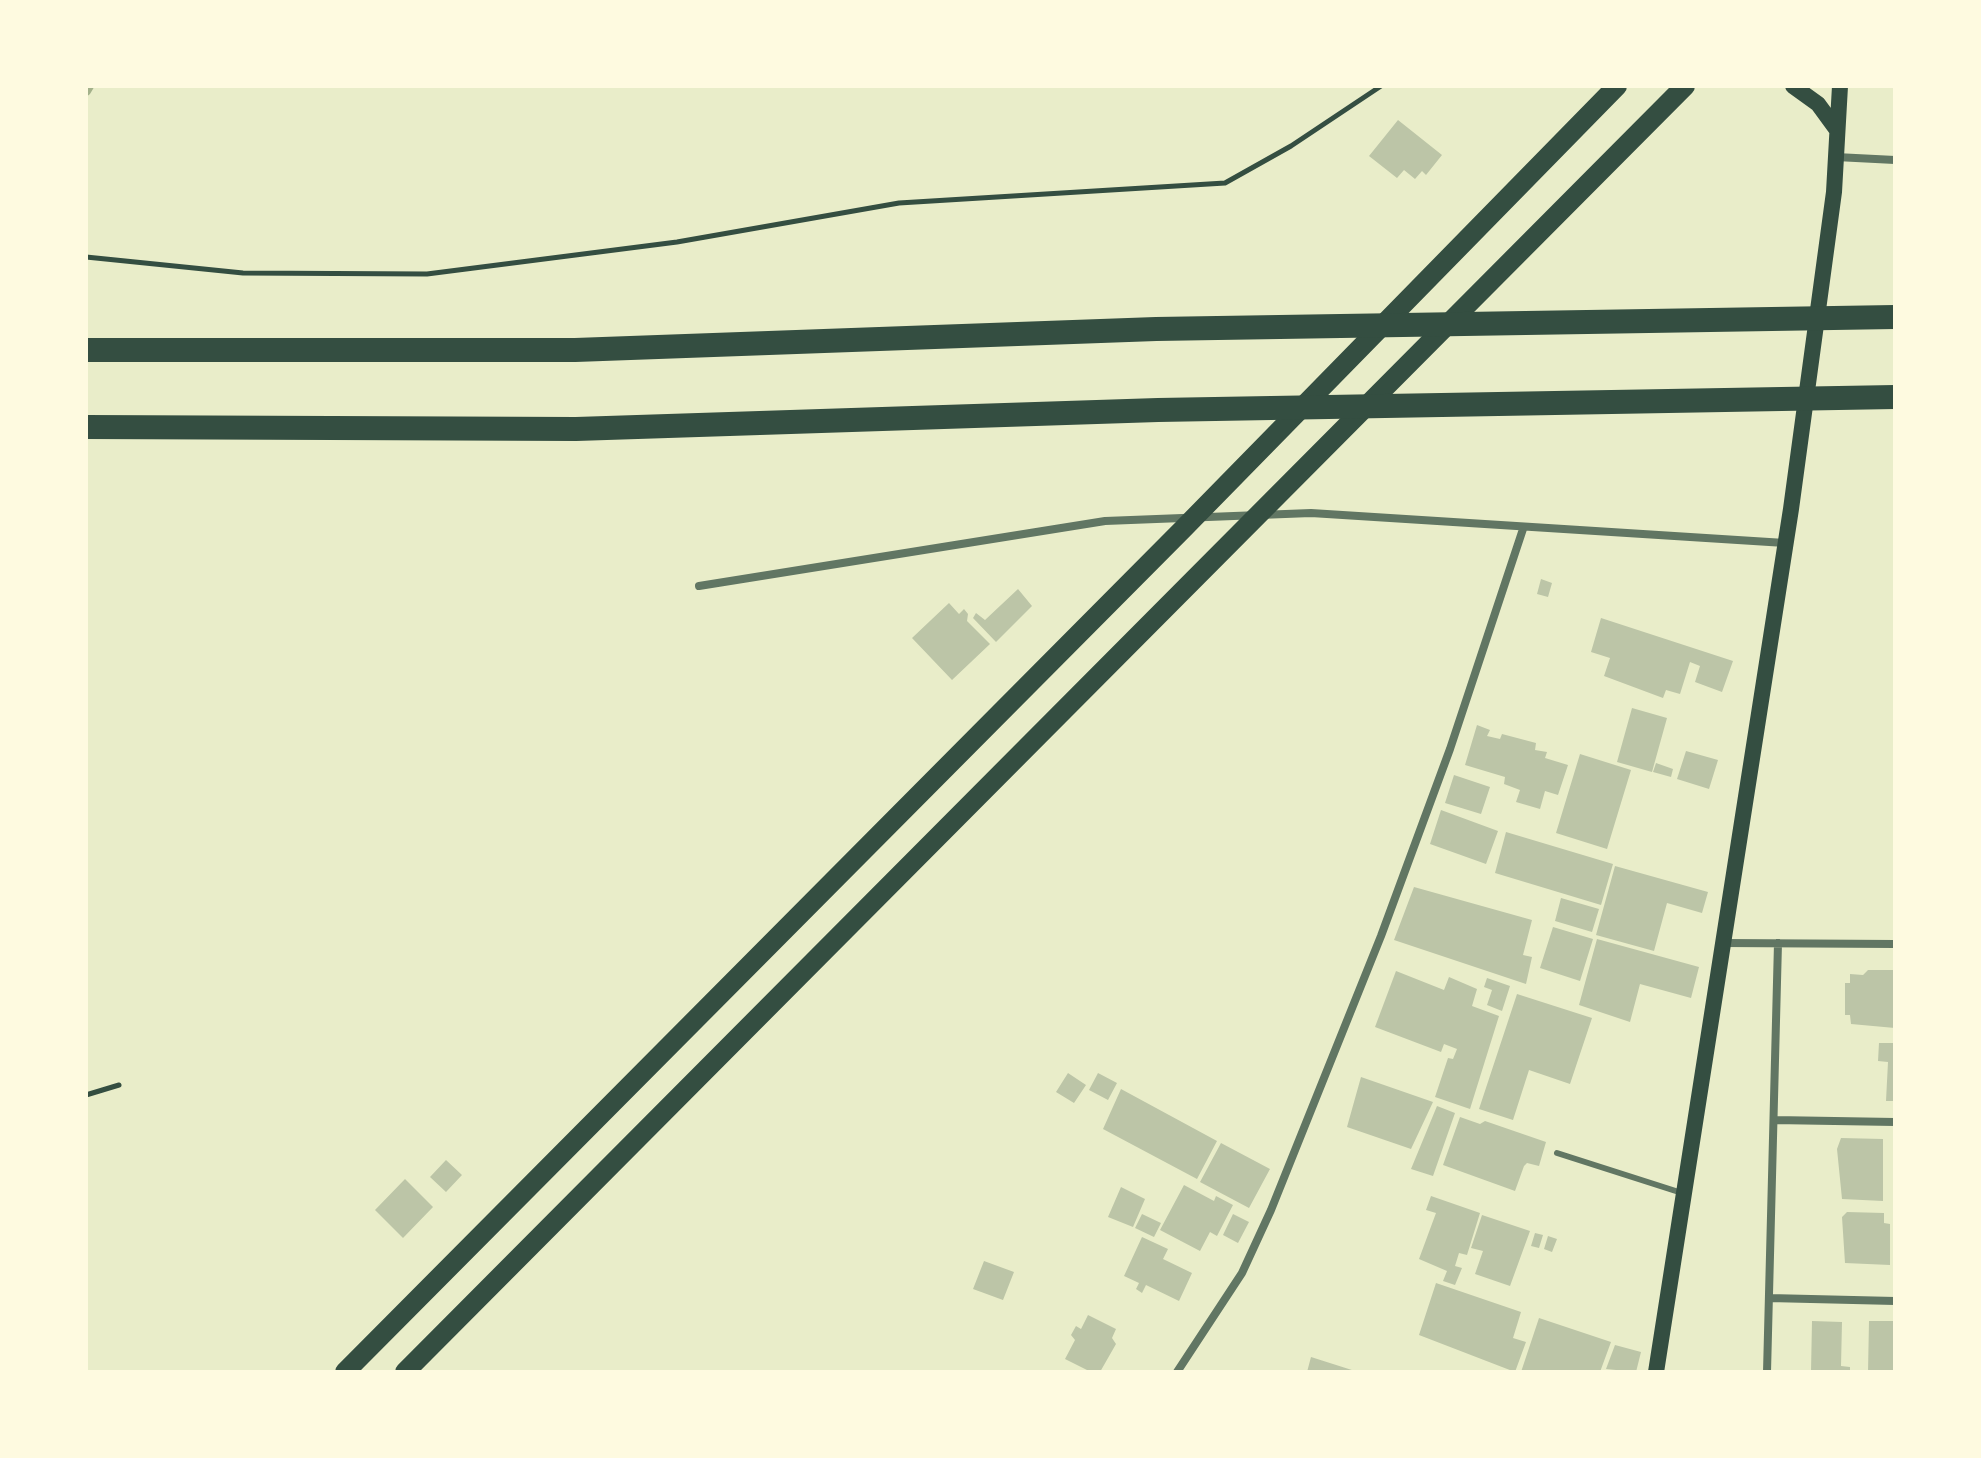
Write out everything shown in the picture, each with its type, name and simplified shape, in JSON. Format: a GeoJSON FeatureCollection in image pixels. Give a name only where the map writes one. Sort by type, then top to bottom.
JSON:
{"type":"FeatureCollection","features":[{"type":"Feature","properties":{"kind":"highway"},"geometry":{"type":"LineString","coordinates":[[86,350],[575,350],[1156,329],[1895,317]]}},
{"type":"Feature","properties":{"kind":"highway"},"geometry":{"type":"LineString","coordinates":[[86,427],[576,429],[1174,410],[1895,397]]}},
{"type":"Feature","properties":{"kind":"main road"},"geometry":{"type":"LineString","coordinates":[[345,1372],[1183,529],[1617,86]]}},
{"type":"Feature","properties":{"kind":"main road"},"geometry":{"type":"LineString","coordinates":[[405,1372],[1572,203],[1685,86]]}},
{"type":"Feature","properties":{"kind":"main road"},"geometry":{"type":"LineString","coordinates":[[1793,86],[1818,104],[1837,130]]}},
{"type":"Feature","properties":{"kind":"main road"},"geometry":{"type":"LineString","coordinates":[[1656,1372],[1791,509],[1834,192],[1840,86]]}},
{"type":"Feature","properties":{"kind":"street"},"geometry":{"type":"LineString","coordinates":[[1836,157],[1895,160]]}},
{"type":"Feature","properties":{"kind":"street"},"geometry":{"type":"LineString","coordinates":[[699,586],[1105,521],[1311,513],[1523,529],[1785,543]]}},
{"type":"Feature","properties":{"kind":"street"},"geometry":{"type":"LineString","coordinates":[[1177,1372],[1242,1273],[1271,1210],[1381,936],[1450,749],[1523,529]]}},
{"type":"Feature","properties":{"kind":"street"},"geometry":{"type":"LineString","coordinates":[[1724,943],[1895,944]]}},
{"type":"Feature","properties":{"kind":"street"},"geometry":{"type":"LineString","coordinates":[[1767,1372],[1778,943]]}},
{"type":"Feature","properties":{"kind":"street"},"geometry":{"type":"LineString","coordinates":[[1774,1120],[1895,1122]]}},
{"type":"Feature","properties":{"kind":"street"},"geometry":{"type":"LineString","coordinates":[[1769,1298],[1895,1301]]}},
{"type":"Feature","properties":{"kind":"lane"},"geometry":{"type":"LineString","coordinates":[[1557,1153],[1682,1193]]}},
{"type":"Feature","properties":{"kind":"path"},"geometry":{"type":"LineString","coordinates":[[86,257],[243,273],[427,274],[677,242],[899,203],[1225,183],[1291,146],[1381,86]]}},
{"type":"Feature","properties":{"kind":"path"},"geometry":{"type":"LineString","coordinates":[[86,1095],[119,1085]]}},
{"type":"Feature","properties":{"kind":"building"},"geometry":{"type":"Polygon","coordinates":[[[1398,120],[1442,155],[1426,175],[1422,171],[1415,179],[1404,170],[1397,178],[1369,156],[1398,120]]]}},
{"type":"Feature","properties":{"kind":"building"},"geometry":{"type":"Polygon","coordinates":[[[1541,579],[1552,583],[1548,597],[1537,594],[1541,579]]]}},
{"type":"Feature","properties":{"kind":"building"},"geometry":{"type":"Polygon","coordinates":[[[1018,589],[1032,606],[996,642],[973,618],[976,613],[985,620],[1018,589]]]}},
{"type":"Feature","properties":{"kind":"building"},"geometry":{"type":"Polygon","coordinates":[[[949,603],[959,614],[964,609],[968,614],[967,621],[990,644],[952,680],[912,638],[949,603]]]}},
{"type":"Feature","properties":{"kind":"building"},"geometry":{"type":"Polygon","coordinates":[[[1601,618],[1733,661],[1722,692],[1695,682],[1700,666],[1690,662],[1680,694],[1666,690],[1663,698],[1604,676],[1610,658],[1591,652],[1601,618]]]}},
{"type":"Feature","properties":{"kind":"building"},"geometry":{"type":"Polygon","coordinates":[[[1632,708],[1667,718],[1652,772],[1617,762],[1632,708]]]}},
{"type":"Feature","properties":{"kind":"building"},"geometry":{"type":"Polygon","coordinates":[[[1477,725],[1490,730],[1487,736],[1500,739],[1502,734],[1536,743],[1535,750],[1547,752],[1545,758],[1568,765],[1558,795],[1545,791],[1540,809],[1516,802],[1520,790],[1504,784],[1505,777],[1465,765],[1477,725]]]}},
{"type":"Feature","properties":{"kind":"building"},"geometry":{"type":"Polygon","coordinates":[[[1686,751],[1718,760],[1709,789],[1677,779],[1686,751]]]}},
{"type":"Feature","properties":{"kind":"building"},"geometry":{"type":"Polygon","coordinates":[[[1580,754],[1631,770],[1607,849],[1556,833],[1580,754]]]}},
{"type":"Feature","properties":{"kind":"building"},"geometry":{"type":"Polygon","coordinates":[[[1656,763],[1673,769],[1671,777],[1653,772],[1656,763]]]}},
{"type":"Feature","properties":{"kind":"building"},"geometry":{"type":"Polygon","coordinates":[[[1454,775],[1490,787],[1481,814],[1445,803],[1454,775]]]}},
{"type":"Feature","properties":{"kind":"building"},"geometry":{"type":"Polygon","coordinates":[[[1441,810],[1498,831],[1486,864],[1430,844],[1441,810]]]}},
{"type":"Feature","properties":{"kind":"building"},"geometry":{"type":"Polygon","coordinates":[[[1506,832],[1613,864],[1601,905],[1495,873],[1506,832]]]}},
{"type":"Feature","properties":{"kind":"building"},"geometry":{"type":"Polygon","coordinates":[[[1615,866],[1708,892],[1702,913],[1667,903],[1654,951],[1596,935],[1615,866]]]}},
{"type":"Feature","properties":{"kind":"building"},"geometry":{"type":"Polygon","coordinates":[[[1414,887],[1532,920],[1523,955],[1532,957],[1526,984],[1394,940],[1414,887]]]}},
{"type":"Feature","properties":{"kind":"building"},"geometry":{"type":"Polygon","coordinates":[[[1561,898],[1599,909],[1592,932],[1555,921],[1561,898]]]}},
{"type":"Feature","properties":{"kind":"building"},"geometry":{"type":"Polygon","coordinates":[[[1553,927],[1593,939],[1580,981],[1540,968],[1553,927]]]}},
{"type":"Feature","properties":{"kind":"building"},"geometry":{"type":"Polygon","coordinates":[[[1597,939],[1699,967],[1691,998],[1640,984],[1630,1022],[1579,1005],[1597,939]]]}},
{"type":"Feature","properties":{"kind":"building"},"geometry":{"type":"Polygon","coordinates":[[[1868,970],[1894,970],[1895,1028],[1851,1024],[1850,1015],[1845,1015],[1845,983],[1850,983],[1850,974],[1863,975],[1868,970]]]}},
{"type":"Feature","properties":{"kind":"building"},"geometry":{"type":"Polygon","coordinates":[[[1396,971],[1444,990],[1449,977],[1477,989],[1472,1006],[1499,1016],[1470,1109],[1435,1097],[1448,1058],[1453,1059],[1457,1049],[1444,1044],[1441,1052],[1375,1027],[1396,971]]]}},
{"type":"Feature","properties":{"kind":"building"},"geometry":{"type":"Polygon","coordinates":[[[1487,978],[1510,986],[1502,1011],[1487,1005],[1492,990],[1484,987],[1487,978]]]}},
{"type":"Feature","properties":{"kind":"building"},"geometry":{"type":"Polygon","coordinates":[[[1517,994],[1592,1018],[1570,1084],[1529,1070],[1513,1120],[1479,1109],[1517,994]]]}},
{"type":"Feature","properties":{"kind":"building"},"geometry":{"type":"Polygon","coordinates":[[[1879,1043],[1895,1043],[1895,1101],[1886,1101],[1888,1062],[1878,1061],[1879,1043]]]}},
{"type":"Feature","properties":{"kind":"building"},"geometry":{"type":"Polygon","coordinates":[[[1068,1073],[1086,1085],[1074,1103],[1056,1092],[1068,1073]]]}},
{"type":"Feature","properties":{"kind":"building"},"geometry":{"type":"Polygon","coordinates":[[[1098,1073],[1117,1083],[1108,1100],[1089,1090],[1098,1073]]]}},
{"type":"Feature","properties":{"kind":"building"},"geometry":{"type":"Polygon","coordinates":[[[1361,1077],[1433,1102],[1411,1149],[1347,1127],[1361,1077]]]}},
{"type":"Feature","properties":{"kind":"building"},"geometry":{"type":"Polygon","coordinates":[[[1121,1089],[1217,1141],[1197,1179],[1103,1129],[1121,1089]]]}},
{"type":"Feature","properties":{"kind":"building"},"geometry":{"type":"Polygon","coordinates":[[[1437,1106],[1455,1113],[1433,1176],[1411,1169],[1437,1106]]]}},
{"type":"Feature","properties":{"kind":"building"},"geometry":{"type":"Polygon","coordinates":[[[1460,1117],[1480,1124],[1485,1121],[1546,1142],[1539,1166],[1527,1163],[1524,1166],[1515,1191],[1443,1165],[1460,1117]]]}},
{"type":"Feature","properties":{"kind":"building"},"geometry":{"type":"Polygon","coordinates":[[[1841,1138],[1883,1139],[1883,1201],[1842,1199],[1837,1149],[1841,1138]]]}},
{"type":"Feature","properties":{"kind":"building"},"geometry":{"type":"Polygon","coordinates":[[[1221,1143],[1270,1169],[1249,1208],[1200,1182],[1221,1143]]]}},
{"type":"Feature","properties":{"kind":"building"},"geometry":{"type":"Polygon","coordinates":[[[446,1160],[462,1175],[446,1192],[430,1177],[446,1160]]]}},
{"type":"Feature","properties":{"kind":"building"},"geometry":{"type":"Polygon","coordinates":[[[405,1179],[433,1207],[403,1238],[375,1210],[405,1179]]]}},
{"type":"Feature","properties":{"kind":"building"},"geometry":{"type":"Polygon","coordinates":[[[1184,1185],[1214,1201],[1216,1196],[1233,1205],[1217,1236],[1210,1232],[1200,1251],[1160,1230],[1184,1185]]]}},
{"type":"Feature","properties":{"kind":"building"},"geometry":{"type":"Polygon","coordinates":[[[1121,1187],[1145,1199],[1133,1227],[1108,1217],[1121,1187]]]}},
{"type":"Feature","properties":{"kind":"building"},"geometry":{"type":"Polygon","coordinates":[[[1431,1196],[1480,1213],[1467,1255],[1459,1253],[1455,1266],[1462,1268],[1455,1285],[1443,1281],[1447,1271],[1419,1259],[1436,1213],[1426,1210],[1431,1196]]]}},
{"type":"Feature","properties":{"kind":"building"},"geometry":{"type":"Polygon","coordinates":[[[1847,1212],[1884,1213],[1884,1223],[1890,1224],[1890,1265],[1845,1263],[1842,1217],[1847,1212]]]}},
{"type":"Feature","properties":{"kind":"building"},"geometry":{"type":"Polygon","coordinates":[[[1142,1214],[1161,1223],[1154,1237],[1135,1228],[1142,1214]]]}},
{"type":"Feature","properties":{"kind":"building"},"geometry":{"type":"Polygon","coordinates":[[[1233,1214],[1249,1222],[1238,1243],[1223,1235],[1233,1214]]]}},
{"type":"Feature","properties":{"kind":"building"},"geometry":{"type":"Polygon","coordinates":[[[1482,1215],[1530,1231],[1510,1286],[1475,1274],[1483,1251],[1471,1248],[1482,1215]]]}},
{"type":"Feature","properties":{"kind":"building"},"geometry":{"type":"Polygon","coordinates":[[[1535,1233],[1543,1235],[1539,1248],[1531,1246],[1535,1233]]]}},
{"type":"Feature","properties":{"kind":"building"},"geometry":{"type":"Polygon","coordinates":[[[1548,1236],[1557,1239],[1552,1252],[1544,1249],[1548,1236]]]}},
{"type":"Feature","properties":{"kind":"building"},"geometry":{"type":"Polygon","coordinates":[[[1142,1237],[1168,1249],[1163,1259],[1192,1273],[1179,1301],[1146,1285],[1142,1293],[1136,1289],[1139,1283],[1124,1276],[1142,1237]]]}},
{"type":"Feature","properties":{"kind":"building"},"geometry":{"type":"Polygon","coordinates":[[[984,1261],[1014,1272],[1003,1300],[973,1289],[984,1261]]]}},
{"type":"Feature","properties":{"kind":"building"},"geometry":{"type":"Polygon","coordinates":[[[1436,1283],[1521,1312],[1513,1338],[1526,1342],[1515,1372],[1419,1335],[1436,1283]]]}},
{"type":"Feature","properties":{"kind":"building"},"geometry":{"type":"Polygon","coordinates":[[[1088,1315],[1116,1329],[1112,1338],[1116,1344],[1100,1372],[1091,1372],[1065,1359],[1075,1340],[1071,1335],[1076,1326],[1081,1329],[1088,1315]]]}},
{"type":"Feature","properties":{"kind":"building"},"geometry":{"type":"Polygon","coordinates":[[[1539,1318],[1611,1342],[1600,1372],[1521,1372],[1539,1318]]]}},
{"type":"Feature","properties":{"kind":"building"},"geometry":{"type":"Polygon","coordinates":[[[1812,1321],[1842,1322],[1841,1366],[1850,1367],[1850,1372],[1811,1372],[1812,1321]]]}},
{"type":"Feature","properties":{"kind":"building"},"geometry":{"type":"Polygon","coordinates":[[[1869,1321],[1895,1321],[1895,1372],[1868,1372],[1869,1321]]]}},
{"type":"Feature","properties":{"kind":"building"},"geometry":{"type":"Polygon","coordinates":[[[1615,1345],[1641,1352],[1636,1372],[1606,1369],[1615,1345]]]}},
{"type":"Feature","properties":{"kind":"building"},"geometry":{"type":"Polygon","coordinates":[[[1311,1357],[1355,1371],[1355,1372],[1307,1372],[1311,1357]]]}},
{"type":"Feature","properties":{"kind":"waterway"},"geometry":{"type":"LineString","coordinates":[[86,91],[89,86]]}}]}
